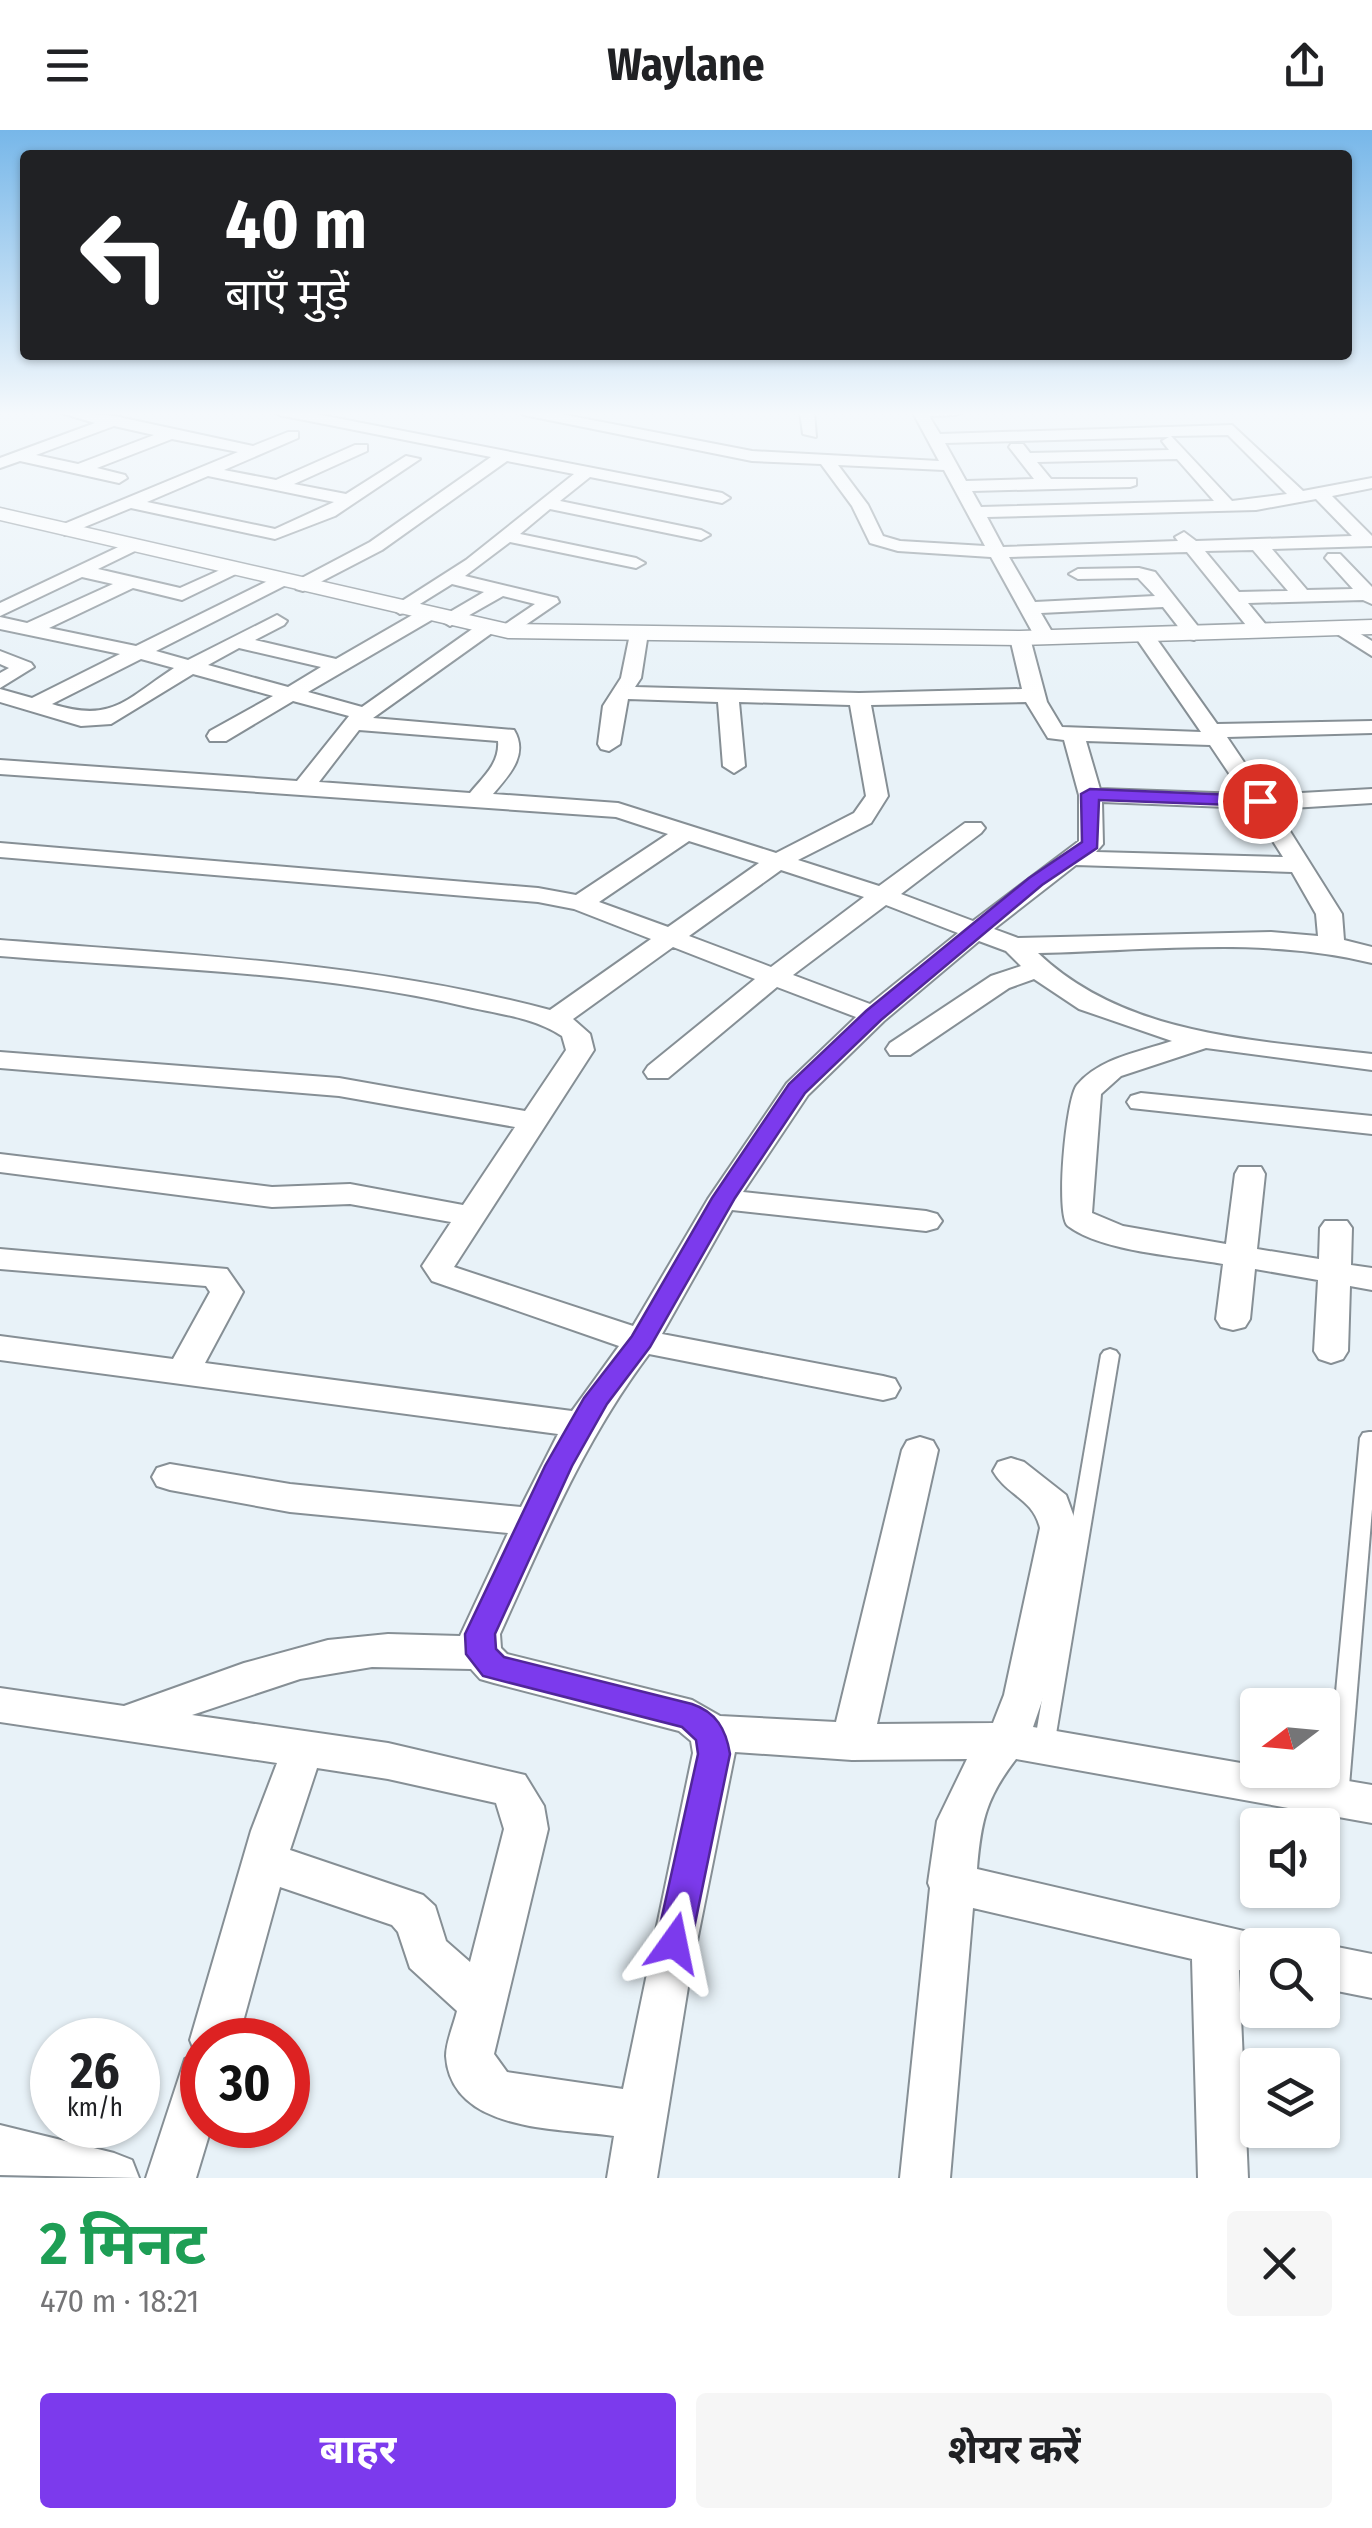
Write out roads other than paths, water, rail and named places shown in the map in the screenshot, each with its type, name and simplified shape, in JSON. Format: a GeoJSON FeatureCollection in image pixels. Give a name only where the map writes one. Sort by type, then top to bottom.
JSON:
{"type":"FeatureCollection","features":[{"type":"Feature","properties":{"kind":"street"},"geometry":{"type":"LineString","coordinates":[[65,530],[121,507]]}},
{"type":"Feature","properties":{"kind":"street"},"geometry":{"type":"LineString","coordinates":[[145,507],[263,534],[286,531],[336,507]]}},
{"type":"Feature","properties":{"kind":"street"},"geometry":{"type":"LineString","coordinates":[[31,707],[136,652],[376,546],[432,507]]}},
{"type":"Feature","properties":{"kind":"street"},"geometry":{"type":"LineString","coordinates":[[400,608],[449,578],[542,507]]}},
{"type":"Feature","properties":{"kind":"street"},"geometry":{"type":"LineString","coordinates":[[563,507],[701,535]]}},
{"type":"Feature","properties":{"kind":"street"},"geometry":{"type":"LineString","coordinates":[[861,507],[876,539],[884,544],[998,552],[1370,542]]}},
{"type":"Feature","properties":{"kind":"street"},"geometry":{"type":"LineString","coordinates":[[971,507],[1029,608],[1036,694],[1050,729],[1074,736],[1214,735],[1372,727]]}},
{"type":"Feature","properties":{"kind":"street"},"geometry":{"type":"LineString","coordinates":[[974,512],[1207,507]]}},
{"type":"Feature","properties":{"kind":"street"},"geometry":{"type":"LineString","coordinates":[[1332,507],[1370,542]]}},
{"type":"Feature","properties":{"kind":"street"},"geometry":{"type":"LineString","coordinates":[[1155,508],[1192,546],[1261,631]]}},
{"type":"Feature","properties":{"kind":"street"},"geometry":{"type":"LineString","coordinates":[[1107,509],[1132,548]]}},
{"type":"Feature","properties":{"kind":"street"},"geometry":{"type":"LineString","coordinates":[[0,514],[496,630],[1032,637],[1372,627]]}},
{"type":"Feature","properties":{"kind":"street"},"geometry":{"type":"LineString","coordinates":[[1341,516],[1372,515]]}},
{"type":"Feature","properties":{"kind":"street"},"geometry":{"type":"LineString","coordinates":[[988,535],[1120,530]]}},
{"type":"Feature","properties":{"kind":"street"},"geometry":{"type":"LineString","coordinates":[[506,536],[636,563]]}},
{"type":"Feature","properties":{"kind":"street"},"geometry":{"type":"LineString","coordinates":[[1258,544],[1302,596]]}},
{"type":"Feature","properties":{"kind":"street"},"geometry":{"type":"LineString","coordinates":[[132,546],[3,610],[28,630],[191,666],[294,694],[358,719],[506,734],[512,741],[512,752],[478,798]]}},
{"type":"Feature","properties":{"kind":"street"},"geometry":{"type":"LineString","coordinates":[[1062,550],[1097,604]]}},
{"type":"Feature","properties":{"kind":"street"},"geometry":{"type":"LineString","coordinates":[[1334,558],[1370,596]]}},
{"type":"Feature","properties":{"kind":"street"},"geometry":{"type":"LineString","coordinates":[[77,570],[182,594],[235,570]]}},
{"type":"Feature","properties":{"kind":"street"},"geometry":{"type":"LineString","coordinates":[[1078,574],[1144,574],[1194,634]]}},
{"type":"Feature","properties":{"kind":"street"},"geometry":{"type":"LineString","coordinates":[[302,789],[358,719],[496,630],[550,602],[449,578]]}},
{"type":"Feature","properties":{"kind":"street"},"geometry":{"type":"LineString","coordinates":[[28,630],[129,583]]}},
{"type":"Feature","properties":{"kind":"street"},"geometry":{"type":"LineString","coordinates":[[218,736],[341,666],[500,590]]}},
{"type":"Feature","properties":{"kind":"street"},"geometry":{"type":"LineString","coordinates":[[1234,598],[1370,596]]}},
{"type":"Feature","properties":{"kind":"street"},"geometry":{"type":"LineString","coordinates":[[1029,608],[1168,601]]}},
{"type":"Feature","properties":{"kind":"street"},"geometry":{"type":"LineString","coordinates":[[0,695],[81,720],[111,718],[191,666],[277,621]]}},
{"type":"Feature","properties":{"kind":"street"},"geometry":{"type":"LineString","coordinates":[[1341,628],[1372,650]]}},
{"type":"Feature","properties":{"kind":"street"},"geometry":{"type":"LineString","coordinates":[[609,744],[613,706],[630,678],[638,633]]}},
{"type":"Feature","properties":{"kind":"street"},"geometry":{"type":"LineString","coordinates":[[1144,635],[1300,864],[1329,914],[1332,945]]}},
{"type":"Feature","properties":{"kind":"street"},"geometry":{"type":"LineString","coordinates":[[237,642],[341,666]]}},
{"type":"Feature","properties":{"kind":"street"},"geometry":{"type":"LineString","coordinates":[[0,658],[24,668],[0,682]]}},
{"type":"Feature","properties":{"kind":"street"},"geometry":{"type":"LineString","coordinates":[[622,692],[859,699],[1036,694]]}},
{"type":"Feature","properties":{"kind":"street"},"geometry":{"type":"LineString","coordinates":[[728,696],[734,766]]}},
{"type":"Feature","properties":{"kind":"street"},"geometry":{"type":"LineString","coordinates":[[552,1020],[780,860],[863,818],[875,802],[859,699]]}},
{"type":"Feature","properties":{"kind":"street"},"geometry":{"type":"LineString","coordinates":[[481,1654],[480,1634],[558,1466],[597,1398],[641,1341],[723,1198],[797,1088],[874,1015],[1036,882],[1091,844],[1094,838],[1090,794],[1074,736]]}},
{"type":"Feature","properties":{"kind":"street"},"geometry":{"type":"LineString","coordinates":[[0,767],[618,810],[780,860],[1015,946],[1228,940],[1332,945],[1372,954]]}},
{"type":"Feature","properties":{"kind":"street"},"geometry":{"type":"LineString","coordinates":[[1090,794],[1260,801],[1372,796]]}},
{"type":"Feature","properties":{"kind":"street"},"geometry":{"type":"LineString","coordinates":[[658,1072],[973,828]]}},
{"type":"Feature","properties":{"kind":"street"},"geometry":{"type":"LineString","coordinates":[[580,903],[688,831]]}},
{"type":"Feature","properties":{"kind":"street"},"geometry":{"type":"LineString","coordinates":[[0,850],[470,888],[580,903],[772,980],[874,1015]]}},
{"type":"Feature","properties":{"kind":"street"},"geometry":{"type":"LineString","coordinates":[[1071,858],[1300,864]]}},
{"type":"Feature","properties":{"kind":"street"},"geometry":{"type":"LineString","coordinates":[[1015,946],[1035,970],[1081,1000],[1203,1040],[1372,1062]]}},
{"type":"Feature","properties":{"kind":"street"},"geometry":{"type":"LineString","coordinates":[[0,948],[336,976],[462,996],[552,1020],[574,1031],[580,1039],[580,1050],[438,1266],[443,1274],[641,1341],[884,1388]]}},
{"type":"Feature","properties":{"kind":"street"},"geometry":{"type":"LineString","coordinates":[[900,1049],[1000,982],[1035,970]]}},
{"type":"Feature","properties":{"kind":"street"},"geometry":{"type":"LineString","coordinates":[[1203,1040],[1111,1070],[1087,1090],[1085,1133],[1073,1208],[1078,1219],[1116,1235],[1372,1279]]}},
{"type":"Feature","properties":{"kind":"street"},"geometry":{"type":"LineString","coordinates":[[0,1060],[339,1087],[533,1121]]}},
{"type":"Feature","properties":{"kind":"street"},"geometry":{"type":"LineString","coordinates":[[1140,1102],[1372,1125]]}},
{"type":"Feature","properties":{"kind":"street"},"geometry":{"type":"LineString","coordinates":[[0,1163],[272,1197],[350,1194],[470,1216]]}},
{"type":"Feature","properties":{"kind":"street"},"geometry":{"type":"LineString","coordinates":[[1234,1319],[1250,1174]]}},
{"type":"Feature","properties":{"kind":"street"},"geometry":{"type":"LineString","coordinates":[[723,1198],[926,1222]]}},
{"type":"Feature","properties":{"kind":"street"},"geometry":{"type":"LineString","coordinates":[[1331,1350],[1336,1228]]}},
{"type":"Feature","properties":{"kind":"street"},"geometry":{"type":"LineString","coordinates":[[0,1259],[216,1276],[227,1292],[183,1371]]}},
{"type":"Feature","properties":{"kind":"street"},"geometry":{"type":"LineString","coordinates":[[0,1348],[582,1425]]}},
{"type":"Feature","properties":{"kind":"street"},"geometry":{"type":"LineString","coordinates":[[852,1742],[920,1450]]}},
{"type":"Feature","properties":{"kind":"street"},"geometry":{"type":"LineString","coordinates":[[1011,1471],[1053,1504],[1059,1528],[1024,1695],[1025,1743]]}},
{"type":"Feature","properties":{"kind":"street"},"geometry":{"type":"LineString","coordinates":[[170,1476],[290,1498],[535,1522]]}},
{"type":"Feature","properties":{"kind":"street"},"geometry":{"type":"LineString","coordinates":[[129,1722],[264,1672],[355,1652],[414,1649],[481,1654],[494,1667],[692,1717],[710,1734],[714,1754],[666,1980],[632,2178]]}},
{"type":"Feature","properties":{"kind":"street"},"geometry":{"type":"LineString","coordinates":[[0,1705],[388,1761],[510,1788],[522,1806],[526,1829],[470,2054],[474,2071],[484,2088],[505,2096],[644,2116]]}},
{"type":"Feature","properties":{"kind":"street"},"geometry":{"type":"LineString","coordinates":[[710,1734],[852,1742],[1025,1743],[1355,1801]]}},
{"type":"Feature","properties":{"kind":"street"},"geometry":{"type":"LineString","coordinates":[[925,2178],[950,1883],[959,1820],[978,1776],[1025,1743]]}},
{"type":"Feature","properties":{"kind":"street"},"geometry":{"type":"LineString","coordinates":[[220,2018],[303,1748]]}},
{"type":"Feature","properties":{"kind":"street"},"geometry":{"type":"LineString","coordinates":[[265,1862],[407,1910],[419,1921],[426,1953],[483,2003]]}},
{"type":"Feature","properties":{"kind":"street"},"geometry":{"type":"LineString","coordinates":[[950,1883],[1236,1949],[1223,2178]]}},
{"type":"Feature","properties":{"kind":"street"},"geometry":{"type":"LineString","coordinates":[[1340,1970],[1372,1976]]}},
{"type":"Feature","properties":{"kind":"street"},"geometry":{"type":"LineString","coordinates":[[170,2178],[180,2146]]}},
{"type":"Feature","properties":{"kind":"street"},"geometry":{"type":"LineString","coordinates":[[0,2150],[114,2178]]}},
{"type":"Feature","properties":{"kind":"lane"},"geometry":{"type":"LineString","coordinates":[[1025,1743],[1110,1355]]}},
{"type":"Feature","properties":{"kind":"lane"},"geometry":{"type":"LineString","coordinates":[[1355,1801],[1369,1438]]}}]}
